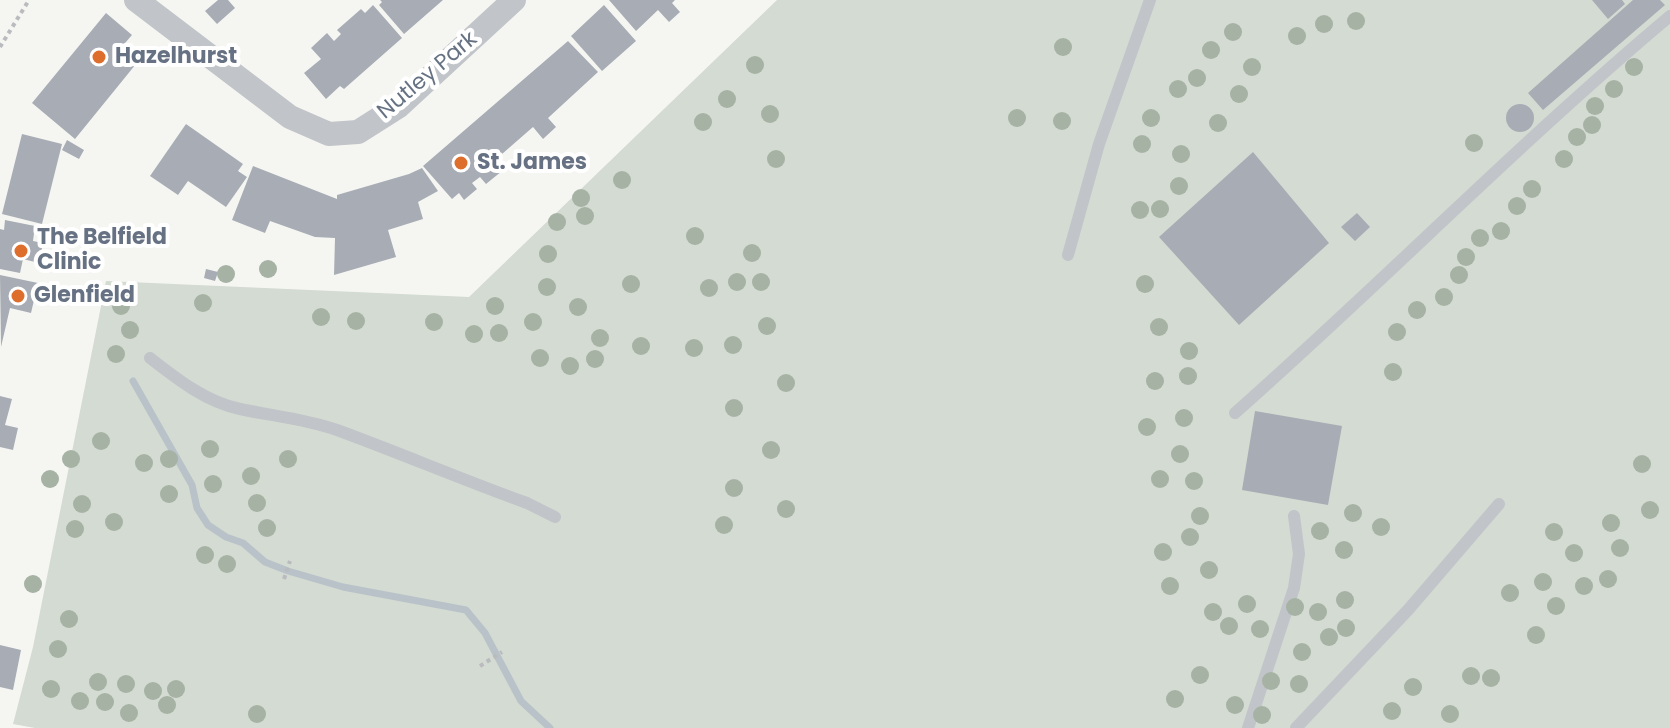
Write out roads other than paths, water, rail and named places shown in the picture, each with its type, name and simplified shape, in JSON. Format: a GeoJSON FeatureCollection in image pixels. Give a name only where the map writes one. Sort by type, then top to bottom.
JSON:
{"type":"FeatureCollection","features":[{"type":"Feature","properties":{"kind":"street","name":"Nutley Park"},"geometry":{"type":"LineString","coordinates":[[136,0],[295,120],[329,134],[358,132],[399,106],[514,0]]}},
{"type":"Feature","properties":{"kind":"lane"},"geometry":{"type":"LineString","coordinates":[[1068,255],[1099,144],[1150,0]]}},
{"type":"Feature","properties":{"kind":"lane"},"geometry":{"type":"LineString","coordinates":[[1235,413],[1341,320],[1619,59],[1670,16]]}},
{"type":"Feature","properties":{"kind":"lane"},"geometry":{"type":"LineString","coordinates":[[150,358],[178,380],[211,399],[238,409],[299,418],[336,430],[527,503],[555,517]]}},
{"type":"Feature","properties":{"kind":"lane"},"geometry":{"type":"LineString","coordinates":[[1296,728],[1408,610],[1499,504]]}},
{"type":"Feature","properties":{"kind":"lane"},"geometry":{"type":"LineString","coordinates":[[1248,728],[1294,588],[1299,554],[1294,516]]}},
{"type":"Feature","properties":{"kind":"waterway"},"geometry":{"type":"LineString","coordinates":[[133,381],[192,485],[197,508],[208,525],[226,537],[243,543],[265,562],[288,571],[343,587],[466,610],[485,633],[521,701],[550,728]]}},
{"type":"Feature","properties":{"kind":"place","name":"Hazelhurst"},"geometry":{"type":"Point","coordinates":[99,57]}},
{"type":"Feature","properties":{"kind":"place","name":"St. James"},"geometry":{"type":"Point","coordinates":[461,163]}},
{"type":"Feature","properties":{"kind":"place","name":"The Belfield Clinic"},"geometry":{"type":"Point","coordinates":[21,251]}},
{"type":"Feature","properties":{"kind":"place","name":"Glenfield"},"geometry":{"type":"Point","coordinates":[18,296]}}]}
